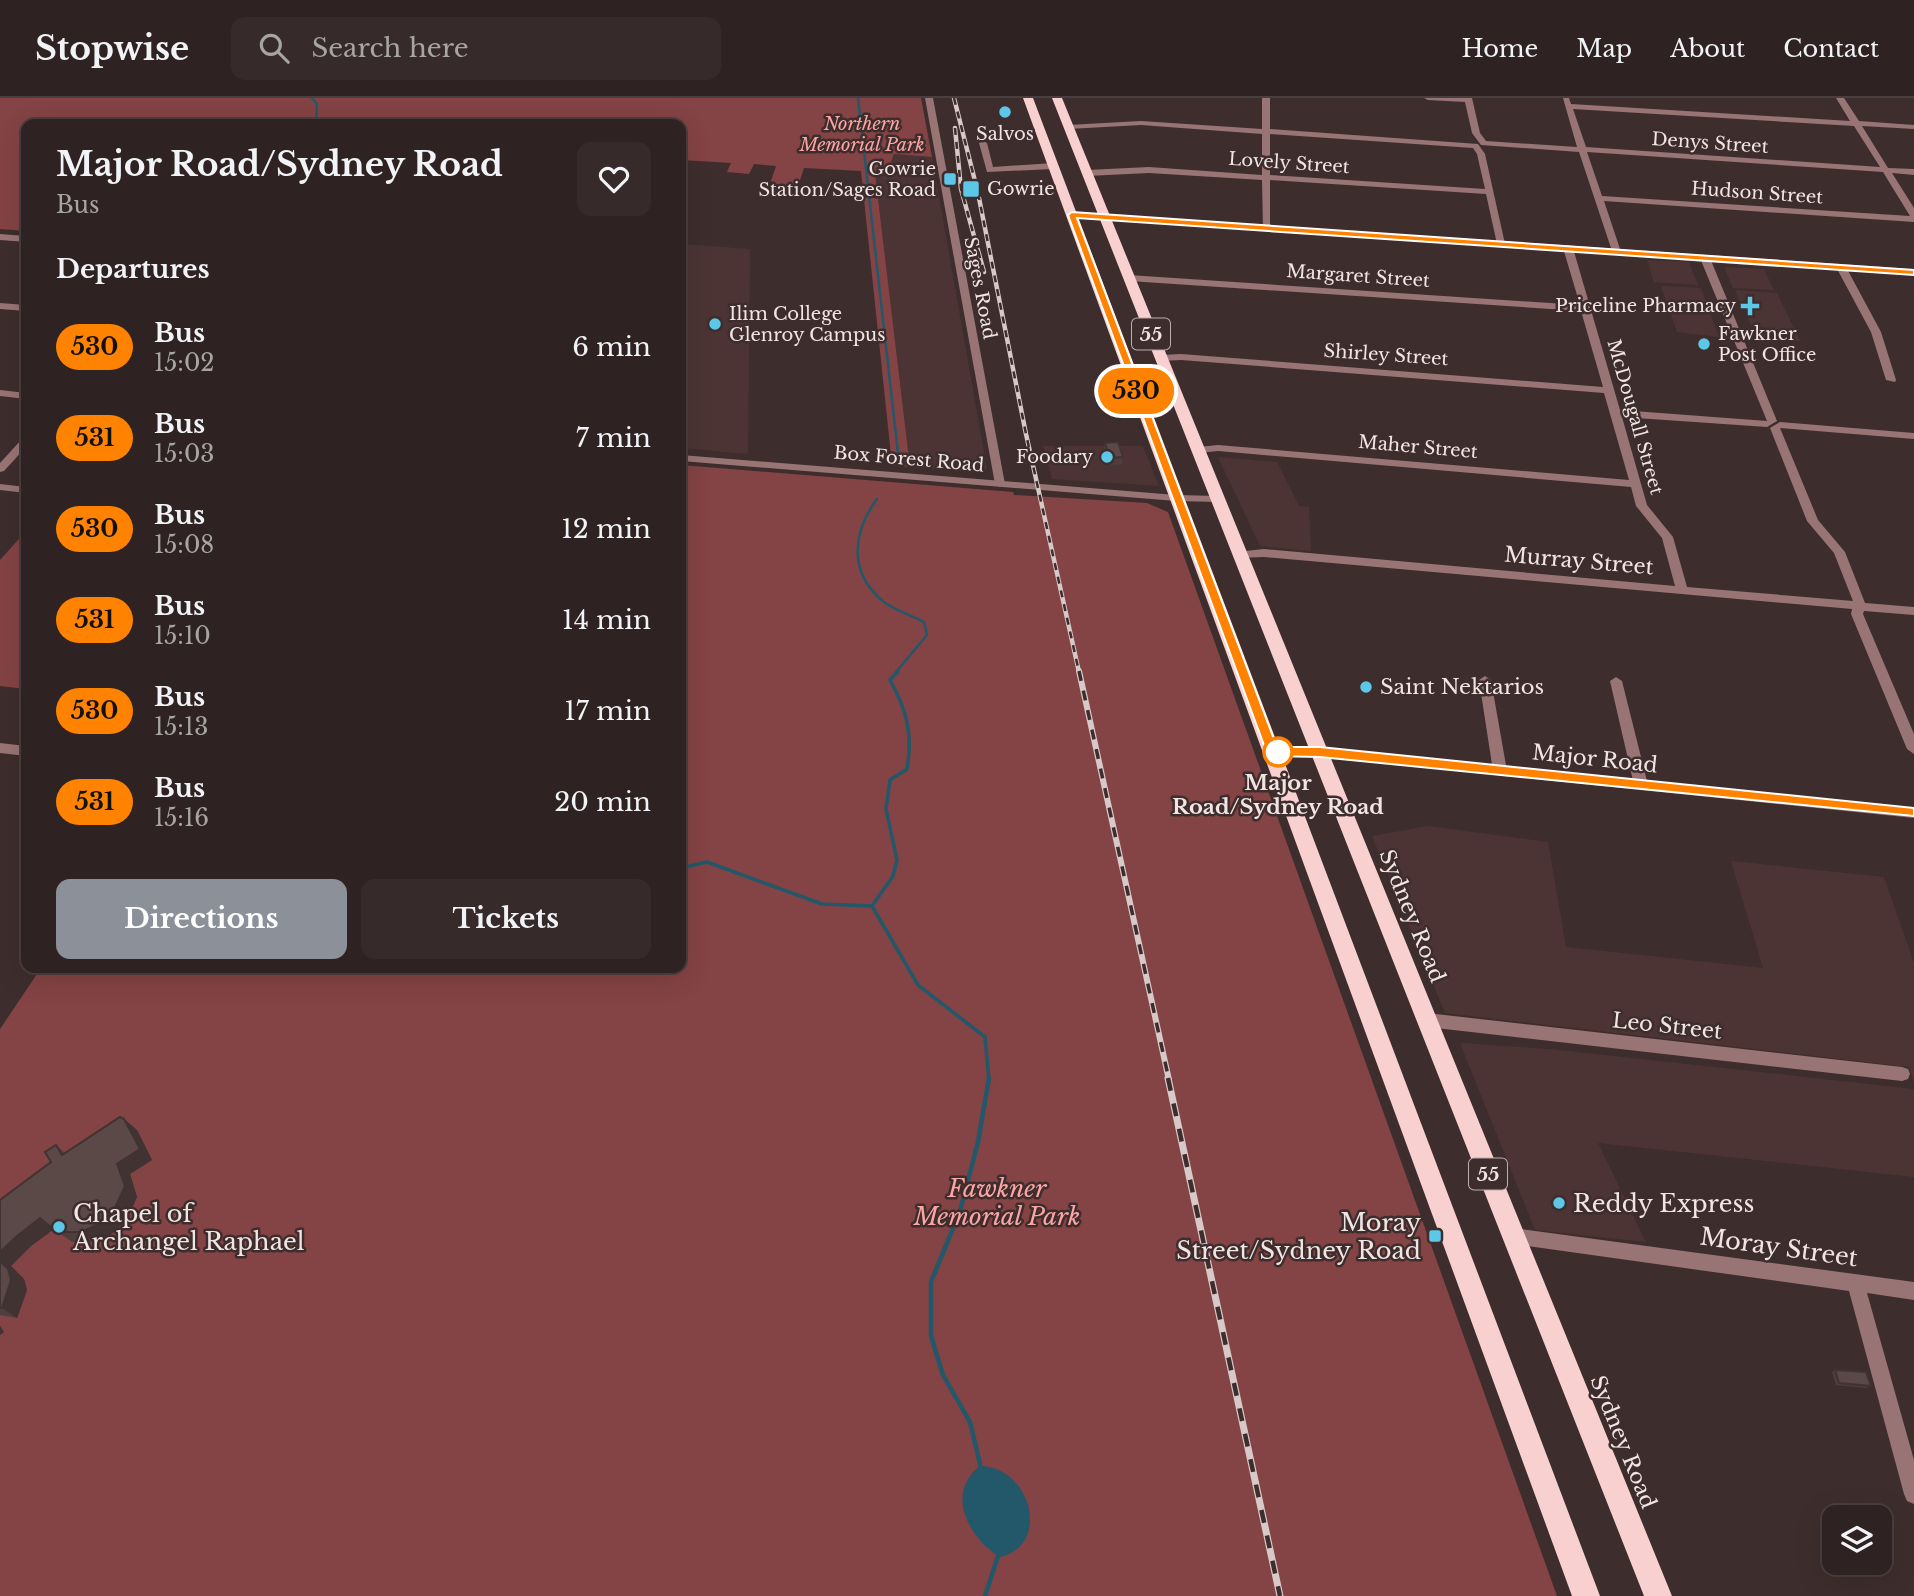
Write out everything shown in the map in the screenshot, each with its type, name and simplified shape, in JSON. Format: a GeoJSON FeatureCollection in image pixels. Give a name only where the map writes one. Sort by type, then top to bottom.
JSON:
{"type":"FeatureCollection","features":[{"type":"Feature","properties":{"kind":"highway","name":"55"},"geometry":{"type":"LineString","coordinates":[[1028,98],[1586,1596]]}},
{"type":"Feature","properties":{"kind":"highway","name":"Sydney Road"},"geometry":{"type":"LineString","coordinates":[[1057,98],[1658,1596]]}},
{"type":"Feature","properties":{"kind":"street","name":"Sages Road"},"geometry":{"type":"LineString","coordinates":[[929,98],[1000,484]]}},
{"type":"Feature","properties":{"kind":"street"},"geometry":{"type":"LineString","coordinates":[[1266,98],[1266,228]]}},
{"type":"Feature","properties":{"kind":"street"},"geometry":{"type":"LineString","coordinates":[[1429,98],[1468,99],[1501,244]]}},
{"type":"Feature","properties":{"kind":"street"},"geometry":{"type":"LineString","coordinates":[[1840,98],[1914,217]]}},
{"type":"Feature","properties":{"kind":"street"},"geometry":{"type":"LineString","coordinates":[[1616,252],[1567,102],[1914,127]]}},
{"type":"Feature","properties":{"kind":"street","name":"Denys Street"},"geometry":{"type":"LineString","coordinates":[[1068,127],[1141,123],[1914,172]]}},
{"type":"Feature","properties":{"kind":"street"},"geometry":{"type":"LineString","coordinates":[[983,143],[990,170],[1053,166]]}},
{"type":"Feature","properties":{"kind":"street","name":"Lovely Street"},"geometry":{"type":"LineString","coordinates":[[1087,173],[1149,170],[1489,192]]}},
{"type":"Feature","properties":{"kind":"street","name":"Hudson Street"},"geometry":{"type":"LineString","coordinates":[[1598,198],[1914,217]]}},
{"type":"Feature","properties":{"kind":"street"},"geometry":{"type":"LineString","coordinates":[[1072,215],[1914,272]]}},
{"type":"Feature","properties":{"kind":"street"},"geometry":{"type":"LineString","coordinates":[[0,237],[21,239]]}},
{"type":"Feature","properties":{"kind":"street","name":"McDougall Street"},"geometry":{"type":"LineString","coordinates":[[1568,248],[1642,506],[1667,537],[1682,590]]}},
{"type":"Feature","properties":{"kind":"street"},"geometry":{"type":"LineString","coordinates":[[1705,258],[1813,521],[1839,552],[1859,602],[1857,607],[1914,749]]}},
{"type":"Feature","properties":{"kind":"street"},"geometry":{"type":"LineString","coordinates":[[1841,267],[1876,332],[1891,380]]}},
{"type":"Feature","properties":{"kind":"street","name":"Margaret Street"},"geometry":{"type":"LineString","coordinates":[[1129,278],[1585,309]]}},
{"type":"Feature","properties":{"kind":"street"},"geometry":{"type":"LineString","coordinates":[[0,306],[21,308]]}},
{"type":"Feature","properties":{"kind":"street","name":"Shirley Street"},"geometry":{"type":"LineString","coordinates":[[1161,358],[1181,356],[1608,390]]}},
{"type":"Feature","properties":{"kind":"street"},"geometry":{"type":"LineString","coordinates":[[0,393],[21,395]]}},
{"type":"Feature","properties":{"kind":"street"},"geometry":{"type":"LineString","coordinates":[[1615,413],[1914,436]]}},
{"type":"Feature","properties":{"kind":"street"},"geometry":{"type":"LineString","coordinates":[[0,469],[21,446]]}},
{"type":"Feature","properties":{"kind":"street","name":"Maher Street"},"geometry":{"type":"LineString","coordinates":[[1198,450],[1231,450],[1636,484]]}},
{"type":"Feature","properties":{"kind":"street","name":"Box Forest Road"},"geometry":{"type":"LineString","coordinates":[[686,458],[1176,498],[1218,499]]}},
{"type":"Feature","properties":{"kind":"street"},"geometry":{"type":"LineString","coordinates":[[0,487],[21,489]]}},
{"type":"Feature","properties":{"kind":"street","name":"Murray Street"},"geometry":{"type":"LineString","coordinates":[[1240,555],[1278,554],[1914,611]]}},
{"type":"Feature","properties":{"kind":"street"},"geometry":{"type":"LineString","coordinates":[[1485,680],[1500,771]]}},
{"type":"Feature","properties":{"kind":"street"},"geometry":{"type":"LineString","coordinates":[[1616,681],[1641,785]]}},
{"type":"Feature","properties":{"kind":"street"},"geometry":{"type":"LineString","coordinates":[[0,748],[21,750]]}},
{"type":"Feature","properties":{"kind":"street","name":"Major Road"},"geometry":{"type":"LineString","coordinates":[[1272,752],[1320,752],[1914,813]]}},
{"type":"Feature","properties":{"kind":"street","name":"Leo Street"},"geometry":{"type":"LineString","coordinates":[[1427,1020],[1902,1074]]}},
{"type":"Feature","properties":{"kind":"street","name":"Moray Street"},"geometry":{"type":"LineString","coordinates":[[1513,1236],[1914,1291]]}},
{"type":"Feature","properties":{"kind":"street"},"geometry":{"type":"LineString","coordinates":[[1855,1282],[1914,1494]]}},
{"type":"Feature","properties":{"kind":"shaded area"},"geometry":{"type":"Polygon","coordinates":[[[894,154],[932,157],[987,469],[979,473],[910,467],[875,172],[887,173],[894,154]]]}},
{"type":"Feature","properties":{"kind":"shaded area","name":"Ilim College Glenroy Campus"},"geometry":{"type":"Polygon","coordinates":[[[686,244],[750,249],[748,454],[686,448],[686,244]]]}},
{"type":"Feature","properties":{"kind":"shaded area"},"geometry":{"type":"Polygon","coordinates":[[[1647,260],[1689,262],[1698,285],[1654,282],[1647,260]]]}},
{"type":"Feature","properties":{"kind":"shaded area"},"geometry":{"type":"Polygon","coordinates":[[[1724,267],[1764,269],[1774,290],[1733,288],[1724,267]]]}},
{"type":"Feature","properties":{"kind":"shaded area"},"geometry":{"type":"Polygon","coordinates":[[[1661,286],[1701,288],[1719,337],[1677,332],[1661,286]]]}},
{"type":"Feature","properties":{"kind":"shaded area"},"geometry":{"type":"Polygon","coordinates":[[[1735,290],[1777,293],[1800,341],[1758,341],[1735,290]]]}},
{"type":"Feature","properties":{"kind":"shaded area"},"geometry":{"type":"Polygon","coordinates":[[[1043,446],[1143,446],[1159,486],[1052,479],[1043,446]]]}},
{"type":"Feature","properties":{"kind":"shaded area"},"geometry":{"type":"Polygon","coordinates":[[[1218,457],[1277,462],[1299,506],[1309,507],[1311,551],[1260,546],[1218,457]]]}},
{"type":"Feature","properties":{"kind":"shaded area"},"geometry":{"type":"Polygon","coordinates":[[[1428,826],[1548,842],[1566,947],[1763,968],[1731,861],[1884,877],[1914,963],[1914,1083],[1909,1067],[1445,1013],[1372,836],[1428,826]]]}},
{"type":"Feature","properties":{"kind":"shaded area"},"geometry":{"type":"Polygon","coordinates":[[[1460,1043],[1549,1049],[1914,1089],[1914,1177],[1598,1143],[1646,1242],[1535,1230],[1460,1043]]]}},
{"type":"Feature","properties":{"kind":"green space","name":"Northern Memorial Park"},"geometry":{"type":"Polygon","coordinates":[[[0,98],[921,98],[932,157],[894,154],[887,173],[875,173],[910,467],[892,465],[861,171],[804,168],[798,186],[777,185],[771,181],[776,166],[754,164],[749,174],[727,172],[731,163],[686,160],[686,119],[21,119],[21,231],[0,229],[0,98]]]}},
{"type":"Feature","properties":{"kind":"green space","name":"Fawkner Memorial Park"},"geometry":{"type":"Polygon","coordinates":[[[686,465],[1013,492],[1014,495],[1147,503],[1168,512],[1557,1596],[0,1596],[0,1029],[38,973],[686,973],[686,465]]]}},
{"type":"Feature","properties":{"kind":"green space"},"geometry":{"type":"Polygon","coordinates":[[[21,537],[21,688],[0,686],[0,560],[21,537]]]}},
{"type":"Feature","properties":{"kind":"water"},"geometry":{"type":"Polygon","coordinates":[[[980,1466],[998,1470],[1012,1479],[1023,1492],[1029,1508],[1030,1524],[1026,1538],[1016,1550],[1000,1557],[978,1538],[965,1514],[964,1489],[969,1477],[980,1466]]]}},
{"type":"Feature","properties":{"kind":"building"},"geometry":{"type":"Polygon","coordinates":[[[1118,442],[1123,457],[1110,458],[1105,443],[1118,442]]]}},
{"type":"Feature","properties":{"kind":"building","name":"Chapel of Archangel Raphael"},"geometry":{"type":"Polygon","coordinates":[[[120,1117],[124,1119],[140,1149],[117,1164],[125,1186],[114,1210],[97,1225],[81,1232],[57,1232],[40,1218],[0,1252],[0,1200],[51,1162],[45,1152],[56,1145],[62,1155],[120,1117]]]}},
{"type":"Feature","properties":{"kind":"building"},"geometry":{"type":"Polygon","coordinates":[[[0,1261],[8,1269],[11,1280],[2,1308],[0,1308],[0,1261]]]}},
{"type":"Feature","properties":{"kind":"building"},"geometry":{"type":"Polygon","coordinates":[[[1835,1370],[1866,1372],[1871,1386],[1839,1383],[1835,1370]]]}},
{"type":"Feature","properties":{"kind":"waterway"},"geometry":{"type":"LineString","coordinates":[[312,98],[317,104],[316,119]]}},
{"type":"Feature","properties":{"kind":"waterway"},"geometry":{"type":"LineString","coordinates":[[858,98],[899,462]]}},
{"type":"Feature","properties":{"kind":"waterway"},"geometry":{"type":"LineString","coordinates":[[877,499],[862,525],[859,566],[872,591],[889,605],[924,622],[927,635],[896,672]]}},
{"type":"Feature","properties":{"kind":"waterway"},"geometry":{"type":"LineString","coordinates":[[872,906],[893,876],[897,860],[886,809],[890,780],[907,769],[909,757],[907,723],[901,702],[890,680],[898,671]]}},
{"type":"Feature","properties":{"kind":"waterway"},"geometry":{"type":"LineString","coordinates":[[686,867],[707,862],[822,904],[872,906]]}},
{"type":"Feature","properties":{"kind":"waterway"},"geometry":{"type":"LineString","coordinates":[[872,906],[918,985],[985,1037],[989,1079]]}},
{"type":"Feature","properties":{"kind":"waterway"},"geometry":{"type":"LineString","coordinates":[[981,1468],[970,1422],[943,1375],[931,1336],[931,1282],[960,1211],[978,1142],[989,1079]]}},
{"type":"Feature","properties":{"kind":"waterway"},"geometry":{"type":"LineString","coordinates":[[985,1596],[999,1553]]}},
{"type":"Feature","properties":{"kind":"railway"},"geometry":{"type":"LineString","coordinates":[[954,98],[978,193],[1026,434],[1079,672]]}},
{"type":"Feature","properties":{"kind":"railway"},"geometry":{"type":"LineString","coordinates":[[955,128],[961,189],[984,272]]}},
{"type":"Feature","properties":{"kind":"railway"},"geometry":{"type":"LineString","coordinates":[[1079,671],[1169,1080]]}},
{"type":"Feature","properties":{"kind":"railway"},"geometry":{"type":"LineString","coordinates":[[1168,1078],[1280,1596]]}},
{"type":"Feature","properties":{"kind":"bus line","name":"530"},"geometry":{"type":"LineString","coordinates":[[1914,272],[1072,215],[1272,752],[1320,752],[1914,813]]}},
{"type":"Feature","properties":{"kind":"place","name":"Salvos"},"geometry":{"type":"Point","coordinates":[1005,112]}},
{"type":"Feature","properties":{"kind":"place","name":"Gowrie Station/Sages Road"},"geometry":{"type":"Point","coordinates":[950,179]}},
{"type":"Feature","properties":{"kind":"place","name":"Gowrie"},"geometry":{"type":"Point","coordinates":[971,189]}},
{"type":"Feature","properties":{"kind":"place","name":"Priceline Pharmacy"},"geometry":{"type":"Point","coordinates":[1750,306]}},
{"type":"Feature","properties":{"kind":"place","name":"Ilim College Glenroy Campus"},"geometry":{"type":"Point","coordinates":[715,324]}},
{"type":"Feature","properties":{"kind":"place","name":"Fawkner Post Office"},"geometry":{"type":"Point","coordinates":[1704,344]}},
{"type":"Feature","properties":{"kind":"place","name":"Foodary"},"geometry":{"type":"Point","coordinates":[1107,457]}},
{"type":"Feature","properties":{"kind":"place","name":"Saint Nektarios"},"geometry":{"type":"Point","coordinates":[1366,687]}},
{"type":"Feature","properties":{"kind":"place","name":"Major Road/Sydney Road"},"geometry":{"type":"Point","coordinates":[1278,752]}},
{"type":"Feature","properties":{"kind":"place","name":"Reddy Express"},"geometry":{"type":"Point","coordinates":[1559,1203]}},
{"type":"Feature","properties":{"kind":"place","name":"Chapel of Archangel Raphael"},"geometry":{"type":"Point","coordinates":[59,1227]}},
{"type":"Feature","properties":{"kind":"place","name":"Moray Street/Sydney Road"},"geometry":{"type":"Point","coordinates":[1435,1236]}}]}
